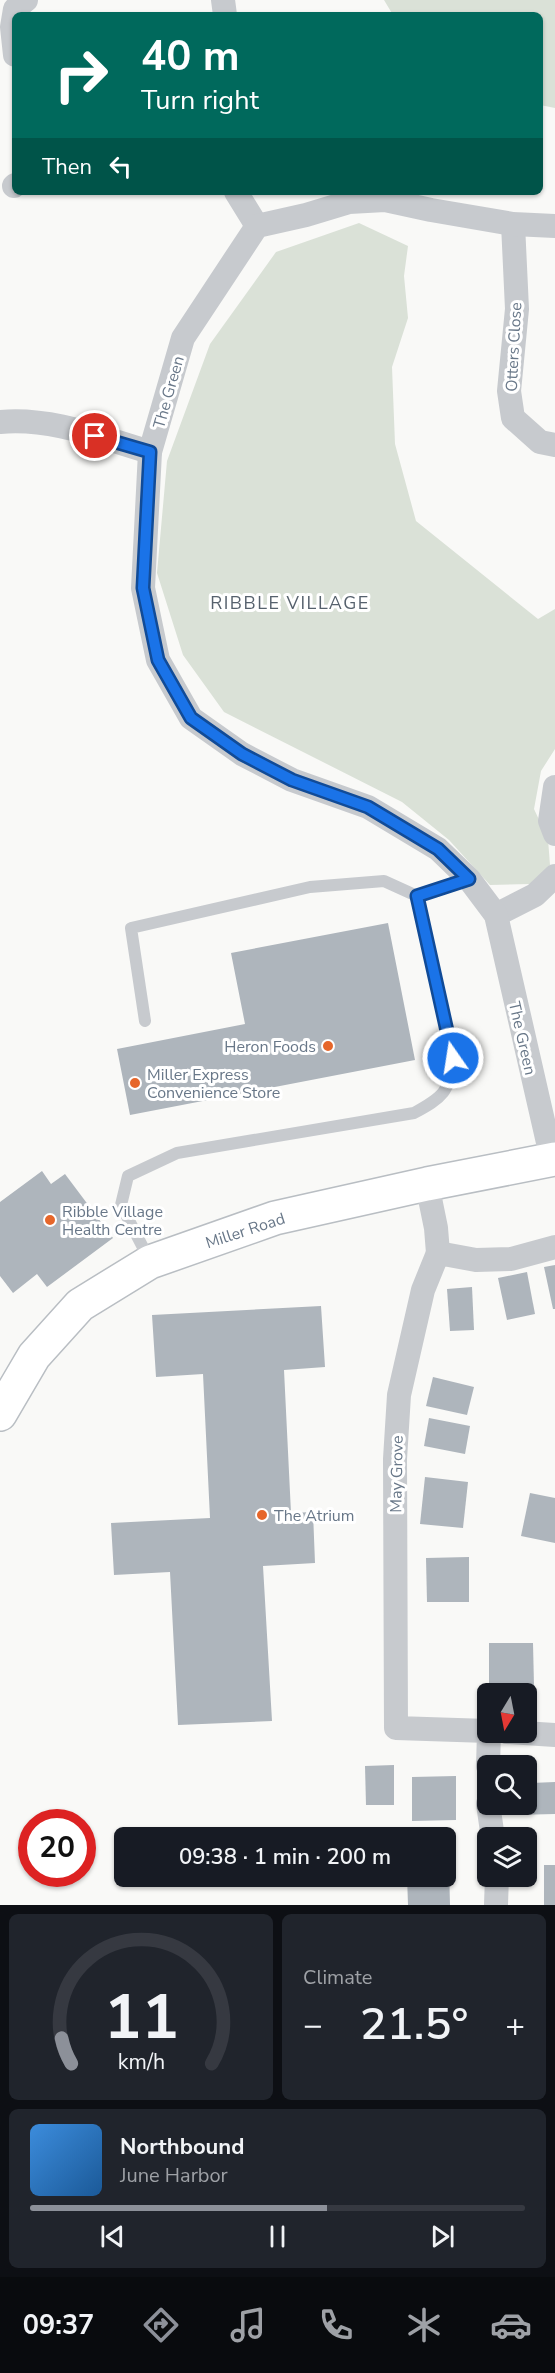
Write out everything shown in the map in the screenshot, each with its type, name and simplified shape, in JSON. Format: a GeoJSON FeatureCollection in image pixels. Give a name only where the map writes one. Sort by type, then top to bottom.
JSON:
{"type":"FeatureCollection","features":[{"type":"Feature","properties":{"kind":"street"},"geometry":{"type":"LineString","coordinates":[[14,12],[26,0]]}},
{"type":"Feature","properties":{"kind":"street"},"geometry":{"type":"LineString","coordinates":[[238,195],[257,226],[349,202],[385,200],[513,224],[555,226]]}},
{"type":"Feature","properties":{"kind":"street","name":"Otters Close"},"geometry":{"type":"LineString","coordinates":[[513,224],[517,309],[509,391],[513,418],[540,442],[555,445]]}},
{"type":"Feature","properties":{"kind":"street","name":"The Green"},"geometry":{"type":"LineString","coordinates":[[257,226],[183,338],[150,452],[143,588],[158,660],[191,718],[242,754],[292,780],[368,807],[438,849],[469,879],[496,915],[553,1160]]}},
{"type":"Feature","properties":{"kind":"street"},"geometry":{"type":"LineString","coordinates":[[0,422],[22,420],[58,426],[150,452]]}},
{"type":"Feature","properties":{"kind":"street"},"geometry":{"type":"LineString","coordinates":[[555,787],[550,821],[555,834]]}},
{"type":"Feature","properties":{"kind":"street"},"geometry":{"type":"LineString","coordinates":[[496,915],[535,895],[555,876]]}},
{"type":"Feature","properties":{"kind":"street","name":"Miller Road"},"geometry":{"type":"LineString","coordinates":[[0,1414],[34,1356],[80,1305],[150,1262],[275,1218],[427,1184],[553,1160]]}},
{"type":"Feature","properties":{"kind":"street"},"geometry":{"type":"LineString","coordinates":[[427,1184],[436,1228],[438,1253],[477,1260],[511,1259],[555,1247]]}},
{"type":"Feature","properties":{"kind":"street","name":"May Grove"},"geometry":{"type":"LineString","coordinates":[[438,1253],[423,1290],[399,1395],[395,1459],[396,1728],[477,1732]]}},
{"type":"Feature","properties":{"kind":"street"},"geometry":{"type":"LineString","coordinates":[[537,1734],[555,1735]]}},
{"type":"Feature","properties":{"kind":"street"},"geometry":{"type":"LineString","coordinates":[[496,1905],[497,1887]]}},
{"type":"Feature","properties":{"kind":"lane"},"geometry":{"type":"LineString","coordinates":[[145,1021],[131,928],[310,887],[384,881],[417,896],[469,879]]}},
{"type":"Feature","properties":{"kind":"lane"},"geometry":{"type":"LineString","coordinates":[[150,1262],[121,1205],[128,1176],[177,1153],[414,1113],[439,1100],[452,1079],[453,1058],[417,896]]}},
{"type":"Feature","properties":{"kind":"shaded area"},"geometry":{"type":"Polygon","coordinates":[[[384,0],[555,0],[555,108],[543,106],[543,12],[391,12],[384,0]]]}},
{"type":"Feature","properties":{"kind":"shaded area"},"geometry":{"type":"Polygon","coordinates":[[[359,223],[408,246],[404,276],[408,318],[392,367],[395,444],[416,521],[538,619],[555,609],[555,749],[541,771],[534,809],[548,839],[550,865],[530,884],[490,885],[449,840],[402,802],[224,712],[183,655],[157,573],[167,461],[210,344],[276,252],[359,223]]]}},
{"type":"Feature","properties":{"kind":"building"},"geometry":{"type":"Polygon","coordinates":[[[388,923],[415,1060],[130,1115],[117,1049],[245,1024],[231,953],[388,923]]]}},
{"type":"Feature","properties":{"kind":"building","name":"Ribble Village Health Centre"},"geometry":{"type":"Polygon","coordinates":[[[42,1171],[51,1184],[65,1174],[113,1238],[47,1287],[37,1274],[13,1293],[0,1276],[0,1202],[42,1171]]]}},
{"type":"Feature","properties":{"kind":"building"},"geometry":{"type":"Polygon","coordinates":[[[555,1265],[555,1309],[553,1309],[544,1267],[555,1265]]]}},
{"type":"Feature","properties":{"kind":"building"},"geometry":{"type":"Polygon","coordinates":[[[527,1272],[535,1314],[507,1320],[498,1278],[527,1272]]]}},
{"type":"Feature","properties":{"kind":"building"},"geometry":{"type":"Polygon","coordinates":[[[472,1287],[474,1330],[450,1331],[447,1289],[472,1287]]]}},
{"type":"Feature","properties":{"kind":"building","name":"The Atrium"},"geometry":{"type":"Polygon","coordinates":[[[321,1306],[325,1367],[284,1370],[291,1513],[313,1512],[315,1563],[263,1566],[272,1721],[178,1725],[170,1572],[114,1575],[111,1523],[210,1518],[203,1374],[156,1377],[152,1315],[321,1306]]]}},
{"type":"Feature","properties":{"kind":"building"},"geometry":{"type":"Polygon","coordinates":[[[433,1377],[474,1387],[467,1415],[426,1406],[433,1377]]]}},
{"type":"Feature","properties":{"kind":"building"},"geometry":{"type":"Polygon","coordinates":[[[429,1418],[470,1426],[465,1454],[424,1446],[429,1418]]]}},
{"type":"Feature","properties":{"kind":"building"},"geometry":{"type":"Polygon","coordinates":[[[425,1477],[468,1482],[463,1528],[420,1524],[425,1477]]]}},
{"type":"Feature","properties":{"kind":"building"},"geometry":{"type":"Polygon","coordinates":[[[530,1493],[555,1498],[555,1543],[521,1536],[530,1493]]]}},
{"type":"Feature","properties":{"kind":"building"},"geometry":{"type":"Polygon","coordinates":[[[469,1557],[469,1602],[427,1602],[426,1558],[469,1557]]]}},
{"type":"Feature","properties":{"kind":"building"},"geometry":{"type":"Polygon","coordinates":[[[489,1643],[533,1643],[534,1683],[489,1683],[489,1643]]]}},
{"type":"Feature","properties":{"kind":"building"},"geometry":{"type":"Polygon","coordinates":[[[394,1765],[394,1805],[366,1805],[365,1766],[394,1765]]]}},
{"type":"Feature","properties":{"kind":"building"},"geometry":{"type":"Polygon","coordinates":[[[456,1776],[456,1820],[412,1821],[412,1777],[456,1776]]]}},
{"type":"Feature","properties":{"kind":"building"},"geometry":{"type":"Polygon","coordinates":[[[555,1782],[555,1814],[537,1814],[537,1783],[555,1782]]]}},
{"type":"Feature","properties":{"kind":"building"},"geometry":{"type":"Polygon","coordinates":[[[544,1865],[555,1865],[555,1905],[544,1905],[544,1865]]]}},
{"type":"Feature","properties":{"kind":"building"},"geometry":{"type":"Polygon","coordinates":[[[407,1887],[450,1887],[450,1905],[408,1905],[407,1887]]]}},
{"type":"Feature","properties":{"kind":"place","name":"Heron Foods"},"geometry":{"type":"Point","coordinates":[328,1046]}},
{"type":"Feature","properties":{"kind":"place","name":"Miller Express Convenience Store"},"geometry":{"type":"Point","coordinates":[135,1083]}},
{"type":"Feature","properties":{"kind":"place","name":"Ribble Village Health Centre"},"geometry":{"type":"Point","coordinates":[50,1220]}},
{"type":"Feature","properties":{"kind":"place","name":"The Atrium"},"geometry":{"type":"Point","coordinates":[262,1515]}},
{"type":"Feature","properties":{"kind":"district","name":"RIBBLE VILLAGE"},"geometry":{"type":"Point","coordinates":[290,603]}},
{"type":"Feature","properties":{"kind":"route"},"geometry":{"type":"LineString","coordinates":[[95,436],[150,452],[143,588],[158,660],[191,718],[242,754],[292,780],[368,807],[438,849],[469,879],[417,896],[453,1058]]}}]}
